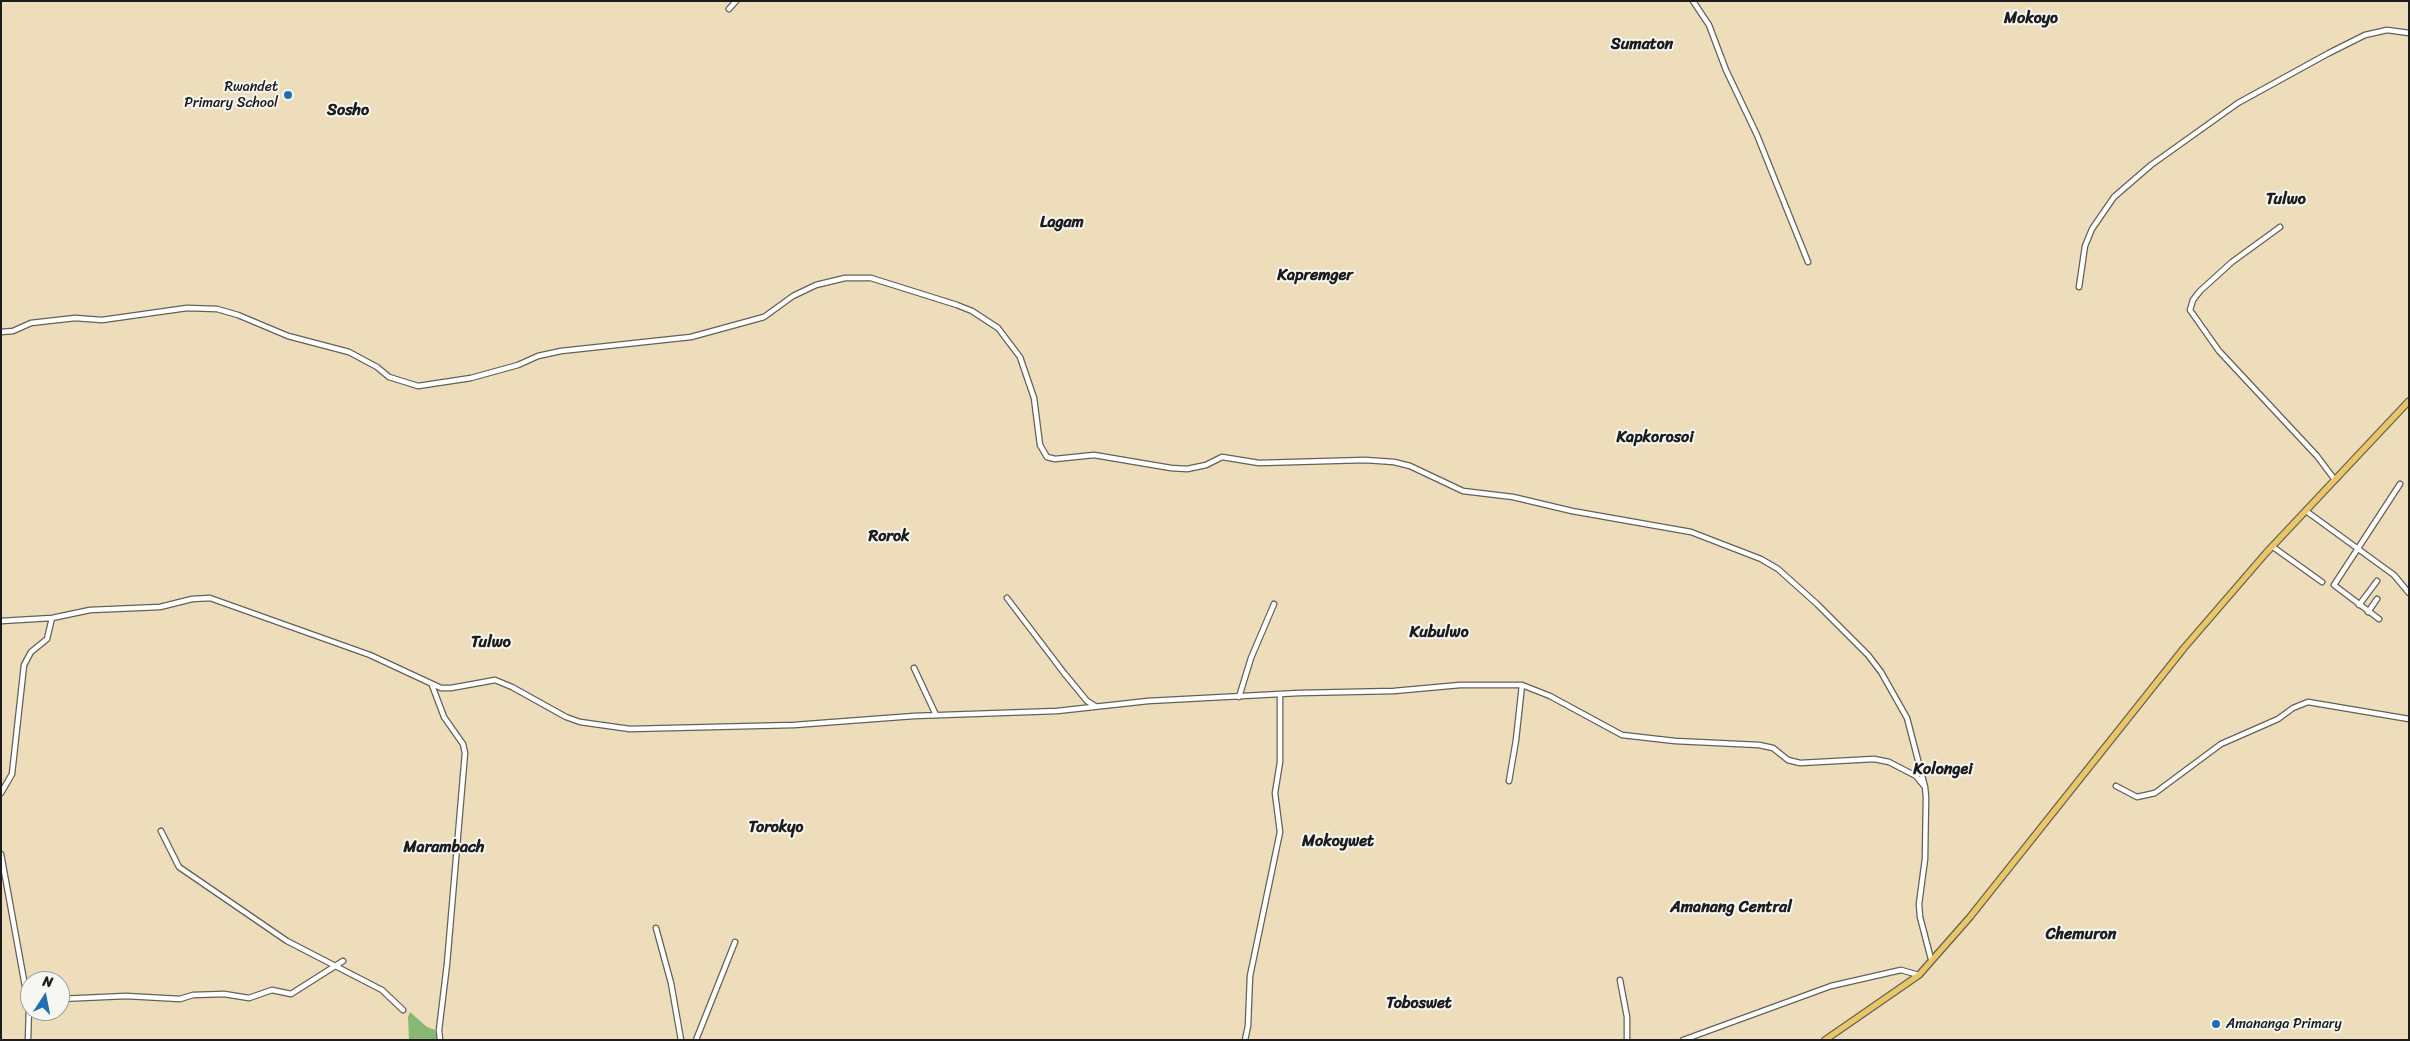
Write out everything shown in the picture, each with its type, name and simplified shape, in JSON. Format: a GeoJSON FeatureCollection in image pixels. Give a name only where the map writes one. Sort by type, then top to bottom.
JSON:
{"type":"FeatureCollection","features":[{"type":"Feature","properties":{"kind":"main road"},"geometry":{"type":"LineString","coordinates":[[1825,1040],[1919,975],[1931,959],[1970,917],[2135,708],[2273,546],[2409,401]]}},
{"type":"Feature","properties":{"kind":"street"},"geometry":{"type":"LineString","coordinates":[[728,9],[736,1]]}},
{"type":"Feature","properties":{"kind":"street"},"geometry":{"type":"LineString","coordinates":[[1693,1],[1708,26],[1726,70],[1757,135],[1808,262]]}},
{"type":"Feature","properties":{"kind":"street"},"geometry":{"type":"LineString","coordinates":[[2079,287],[2085,246],[2092,228],[2114,197],[2151,165],[2238,103],[2365,35],[2387,30],[2409,33]]}},
{"type":"Feature","properties":{"kind":"street"},"geometry":{"type":"LineString","coordinates":[[2280,227],[2232,262],[2200,291],[2193,300],[2190,310],[2198,325],[2224,357],[2316,456],[2335,480]]}},
{"type":"Feature","properties":{"kind":"street"},"geometry":{"type":"LineString","coordinates":[[1,332],[13,331],[31,323],[75,318],[102,320],[187,308],[217,309],[238,315],[288,336],[349,352],[377,367],[389,378],[418,386],[472,378],[511,367],[538,356],[561,351],[690,337],[764,317],[793,296],[816,285],[844,278],[871,278],[972,311],[998,328],[1020,357],[1034,398],[1040,445],[1047,456],[1055,459],[1094,455],[1187,469],[1206,464],[1222,456],[1259,464],[1357,460],[1394,462],[1410,466],[1463,491],[1513,497],[1572,511],[1691,532],[1762,559],[1778,569],[1817,604],[1868,655],[1877,666],[1907,718],[1925,787],[1927,832],[1920,917],[1931,959]]}},
{"type":"Feature","properties":{"kind":"street"},"geometry":{"type":"LineString","coordinates":[[2379,619],[2334,586],[2400,484]]}},
{"type":"Feature","properties":{"kind":"street"},"geometry":{"type":"LineString","coordinates":[[2306,511],[2394,575],[2409,593]]}},
{"type":"Feature","properties":{"kind":"street"},"geometry":{"type":"LineString","coordinates":[[2273,546],[2322,582]]}},
{"type":"Feature","properties":{"kind":"street"},"geometry":{"type":"LineString","coordinates":[[2360,605],[2376,581]]}},
{"type":"Feature","properties":{"kind":"street"},"geometry":{"type":"LineString","coordinates":[[1,621],[52,618],[74,612],[160,607],[210,598],[399,666],[432,684],[450,688],[494,680],[512,687],[566,717],[580,722],[618,728],[687,729],[794,725],[936,715],[1057,711],[1148,701],[1280,694],[1394,691],[1460,684],[1522,685],[1550,696],[1622,735],[1675,741],[1759,745],[1778,751],[1788,760],[1800,763],[1874,759],[1904,768],[1916,776],[1925,787]]}},
{"type":"Feature","properties":{"kind":"street"},"geometry":{"type":"LineString","coordinates":[[1007,598],[1064,673],[1087,701],[1094,706]]}},
{"type":"Feature","properties":{"kind":"street"},"geometry":{"type":"LineString","coordinates":[[2368,612],[2377,599]]}},
{"type":"Feature","properties":{"kind":"street"},"geometry":{"type":"LineString","coordinates":[[1239,697],[1251,658],[1274,604]]}},
{"type":"Feature","properties":{"kind":"street"},"geometry":{"type":"LineString","coordinates":[[1,793],[12,774],[24,665],[31,652],[47,639],[52,618]]}},
{"type":"Feature","properties":{"kind":"street"},"geometry":{"type":"LineString","coordinates":[[914,668],[936,715]]}},
{"type":"Feature","properties":{"kind":"street"},"geometry":{"type":"LineString","coordinates":[[432,684],[444,717],[462,744],[465,753],[441,1039]]}},
{"type":"Feature","properties":{"kind":"street"},"geometry":{"type":"LineString","coordinates":[[1509,781],[1522,685]]}},
{"type":"Feature","properties":{"kind":"street"},"geometry":{"type":"LineString","coordinates":[[1245,1040],[1248,1026],[1250,976],[1280,832],[1275,793],[1280,762],[1280,694]]}},
{"type":"Feature","properties":{"kind":"street"},"geometry":{"type":"LineString","coordinates":[[2116,786],[2137,796],[2155,792],[2221,744],[2278,719],[2293,708],[2308,702],[2409,719]]}},
{"type":"Feature","properties":{"kind":"street"},"geometry":{"type":"LineString","coordinates":[[161,831],[180,868],[287,941],[335,964],[382,990],[403,1010]]}},
{"type":"Feature","properties":{"kind":"street"},"geometry":{"type":"LineString","coordinates":[[1,854],[24,971]]}},
{"type":"Feature","properties":{"kind":"street"},"geometry":{"type":"LineString","coordinates":[[656,928],[671,983],[681,1040]]}},
{"type":"Feature","properties":{"kind":"street"},"geometry":{"type":"LineString","coordinates":[[696,1040],[735,942]]}},
{"type":"Feature","properties":{"kind":"street"},"geometry":{"type":"LineString","coordinates":[[70,999],[126,996],[180,999],[193,995],[224,994],[249,998],[272,990],[291,994],[335,964],[343,961]]}},
{"type":"Feature","properties":{"kind":"street"},"geometry":{"type":"LineString","coordinates":[[1683,1040],[1755,1012],[1840,983],[1901,970],[1919,975]]}},
{"type":"Feature","properties":{"kind":"street"},"geometry":{"type":"LineString","coordinates":[[1620,980],[1627,1018],[1627,1040]]}},
{"type":"Feature","properties":{"kind":"street"},"geometry":{"type":"LineString","coordinates":[[28,1021],[28,1040]]}},
{"type":"Feature","properties":{"kind":"green space"},"geometry":{"type":"Polygon","coordinates":[[[410,1012],[427,1027],[435,1030],[437,1040],[409,1040],[408,1017],[410,1012]]]}},
{"type":"Feature","properties":{"kind":"place","name":"Rwandet Primary School"},"geometry":{"type":"Point","coordinates":[288,95]}},
{"type":"Feature","properties":{"kind":"place","name":"Amananga Primary"},"geometry":{"type":"Point","coordinates":[2216,1024]}},
{"type":"Feature","properties":{"kind":"district","name":"Mokoyo"},"geometry":{"type":"Point","coordinates":[2031,19]}},
{"type":"Feature","properties":{"kind":"district","name":"Sumaton"},"geometry":{"type":"Point","coordinates":[1642,45]}},
{"type":"Feature","properties":{"kind":"district","name":"Sosho"},"geometry":{"type":"Point","coordinates":[348,111]}},
{"type":"Feature","properties":{"kind":"district","name":"Tulwo"},"geometry":{"type":"Point","coordinates":[2286,200]}},
{"type":"Feature","properties":{"kind":"district","name":"Lagam"},"geometry":{"type":"Point","coordinates":[1062,223]}},
{"type":"Feature","properties":{"kind":"district","name":"Kapremger"},"geometry":{"type":"Point","coordinates":[1315,276]}},
{"type":"Feature","properties":{"kind":"district","name":"Kapkorosoi"},"geometry":{"type":"Point","coordinates":[1655,438]}},
{"type":"Feature","properties":{"kind":"district","name":"Rorok"},"geometry":{"type":"Point","coordinates":[889,537]}},
{"type":"Feature","properties":{"kind":"district","name":"Kubulwo"},"geometry":{"type":"Point","coordinates":[1439,633]}},
{"type":"Feature","properties":{"kind":"district","name":"Tulwo"},"geometry":{"type":"Point","coordinates":[491,643]}},
{"type":"Feature","properties":{"kind":"district","name":"Kolongei"},"geometry":{"type":"Point","coordinates":[1943,770]}},
{"type":"Feature","properties":{"kind":"district","name":"Torokyo"},"geometry":{"type":"Point","coordinates":[776,828]}},
{"type":"Feature","properties":{"kind":"district","name":"Mokoywet"},"geometry":{"type":"Point","coordinates":[1338,842]}},
{"type":"Feature","properties":{"kind":"district","name":"Marambach"},"geometry":{"type":"Point","coordinates":[444,848]}},
{"type":"Feature","properties":{"kind":"district","name":"Amanang Central"},"geometry":{"type":"Point","coordinates":[1731,908]}},
{"type":"Feature","properties":{"kind":"district","name":"Chemuron"},"geometry":{"type":"Point","coordinates":[2081,935]}},
{"type":"Feature","properties":{"kind":"district","name":"Toboswet"},"geometry":{"type":"Point","coordinates":[1419,1004]}}]}
